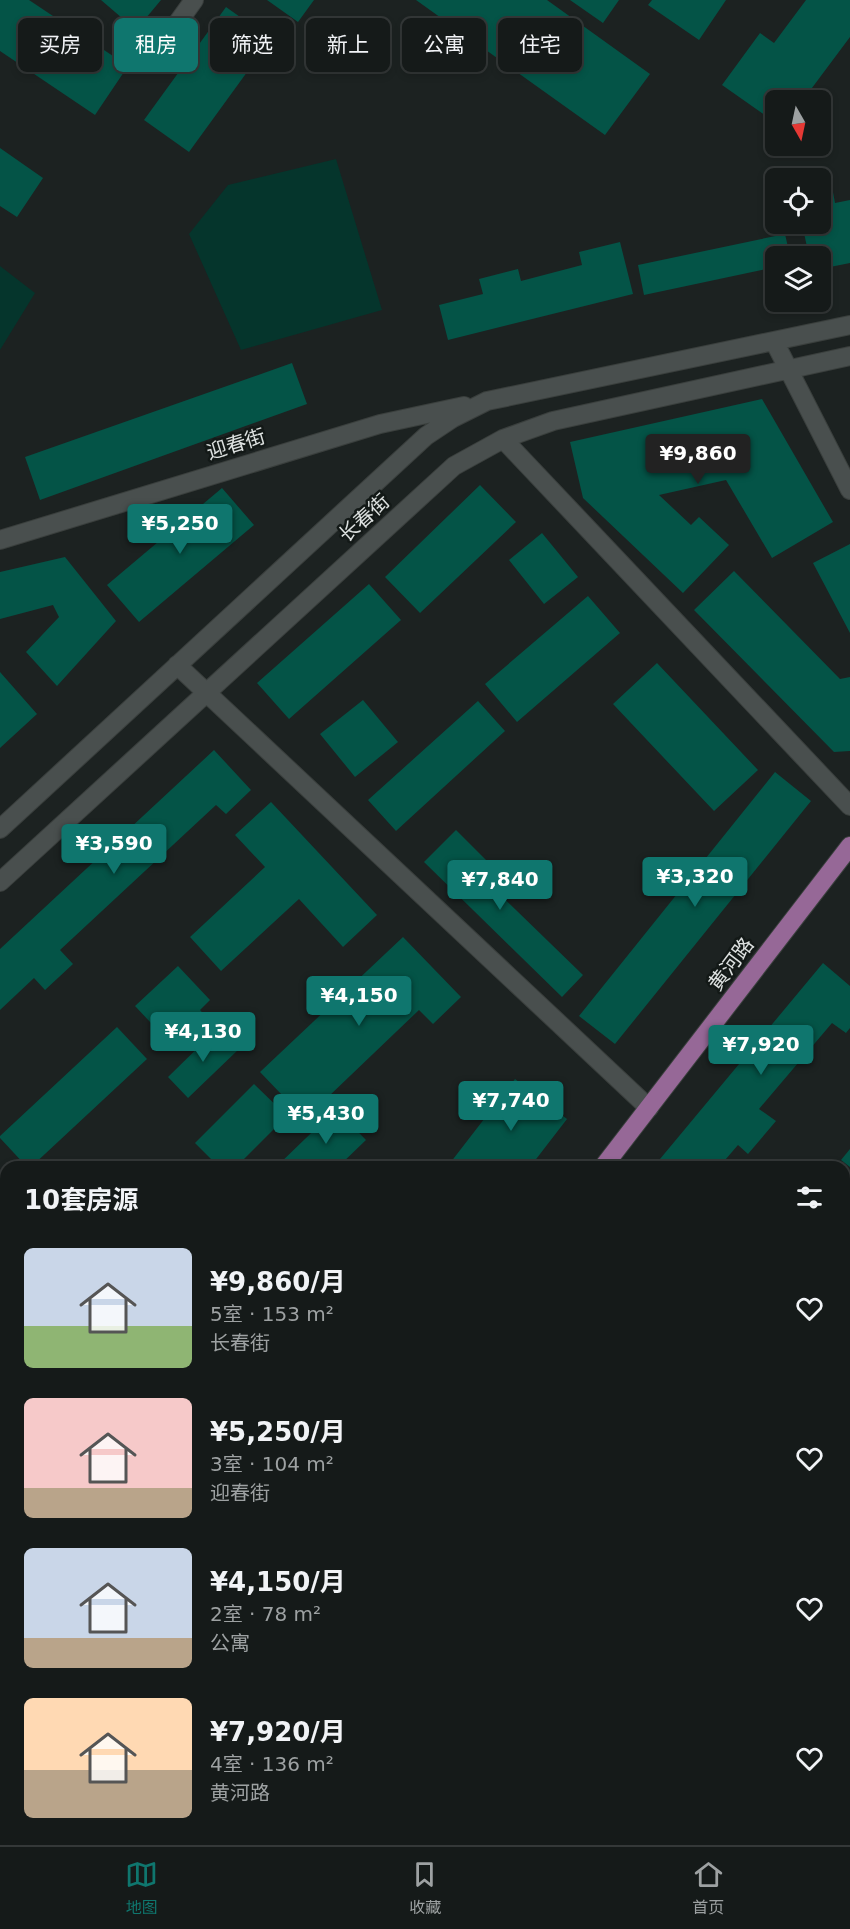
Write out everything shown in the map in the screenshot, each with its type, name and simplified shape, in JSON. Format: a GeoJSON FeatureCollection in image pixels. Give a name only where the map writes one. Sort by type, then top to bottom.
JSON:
{"type":"FeatureCollection","features":[{"type":"Feature","properties":{"kind":"main road","name":"黄河路"},"geometry":{"type":"LineString","coordinates":[[608,1161],[850,846]]}},
{"type":"Feature","properties":{"kind":"street"},"geometry":{"type":"LineString","coordinates":[[181,18],[194,0]]}},
{"type":"Feature","properties":{"kind":"street","name":"长春街"},"geometry":{"type":"LineString","coordinates":[[0,829],[426,436],[453,418],[487,401],[850,325]]}},
{"type":"Feature","properties":{"kind":"street"},"geometry":{"type":"LineString","coordinates":[[774,341],[850,489]]}},
{"type":"Feature","properties":{"kind":"street","name":"长春街"},"geometry":{"type":"LineString","coordinates":[[0,882],[454,466],[503,439],[553,421],[850,356]]}},
{"type":"Feature","properties":{"kind":"street","name":"迎春街"},"geometry":{"type":"LineString","coordinates":[[0,540],[380,423],[487,401]]}},
{"type":"Feature","properties":{"kind":"street"},"geometry":{"type":"LineString","coordinates":[[503,439],[850,806]]}},
{"type":"Feature","properties":{"kind":"street"},"geometry":{"type":"LineString","coordinates":[[177,665],[649,1108]]}},
{"type":"Feature","properties":{"kind":"green space"},"geometry":{"type":"Polygon","coordinates":[[[336,159],[382,310],[241,350],[189,234],[228,185],[336,159]]]}},
{"type":"Feature","properties":{"kind":"green space"},"geometry":{"type":"Polygon","coordinates":[[[0,266],[35,293],[0,350],[0,266]]]}},
{"type":"Feature","properties":{"kind":"building"},"geometry":{"type":"Polygon","coordinates":[[[0,0],[29,0],[56,18],[18,18],[18,63],[0,51],[0,0]]]}},
{"type":"Feature","properties":{"kind":"building"},"geometry":{"type":"Polygon","coordinates":[[[101,0],[161,0],[146,18],[122,18],[101,0]]]}},
{"type":"Feature","properties":{"kind":"building"},"geometry":{"type":"Polygon","coordinates":[[[267,0],[314,0],[298,22],[267,0]]]}},
{"type":"Feature","properties":{"kind":"building"},"geometry":{"type":"Polygon","coordinates":[[[416,0],[547,0],[572,18],[498,18],[498,59],[486,50],[486,18],[441,18],[416,0]]]}},
{"type":"Feature","properties":{"kind":"building"},"geometry":{"type":"Polygon","coordinates":[[[570,0],[619,0],[603,23],[570,0]]]}},
{"type":"Feature","properties":{"kind":"building"},"geometry":{"type":"Polygon","coordinates":[[[652,0],[726,0],[699,40],[648,5],[652,0]]]}},
{"type":"Feature","properties":{"kind":"building"},"geometry":{"type":"Polygon","coordinates":[[[806,0],[850,0],[850,37],[810,90],[765,90],[765,115],[722,85],[760,33],[774,43],[806,0]]]}},
{"type":"Feature","properties":{"kind":"building"},"geometry":{"type":"Polygon","coordinates":[[[226,7],[241,18],[218,18],[226,7]]]}},
{"type":"Feature","properties":{"kind":"building"},"geometry":{"type":"Polygon","coordinates":[[[582,25],[650,74],[605,135],[517,72],[582,72],[582,25]]]}},
{"type":"Feature","properties":{"kind":"building"},"geometry":{"type":"Polygon","coordinates":[[[210,29],[210,72],[247,72],[189,152],[144,120],[179,72],[198,72],[198,46],[210,29]]]}},
{"type":"Feature","properties":{"kind":"building"},"geometry":{"type":"Polygon","coordinates":[[[102,49],[114,57],[114,72],[124,72],[95,115],[31,72],[102,72],[102,49]]]}},
{"type":"Feature","properties":{"kind":"building"},"geometry":{"type":"Polygon","coordinates":[[[0,148],[43,178],[17,217],[0,206],[0,148]]]}},
{"type":"Feature","properties":{"kind":"building"},"geometry":{"type":"Polygon","coordinates":[[[831,192],[833,192],[835,203],[850,200],[850,263],[831,267],[831,246],[807,246],[804,234],[831,234],[831,192]]]}},
{"type":"Feature","properties":{"kind":"building"},"geometry":{"type":"Polygon","coordinates":[[[785,234],[788,246],[765,246],[765,269],[644,295],[638,265],[785,234]]]}},
{"type":"Feature","properties":{"kind":"building"},"geometry":{"type":"Polygon","coordinates":[[[620,242],[633,294],[448,340],[439,305],[483,294],[479,279],[518,269],[521,281],[582,265],[579,252],[620,242]]]}},
{"type":"Feature","properties":{"kind":"building"},"geometry":{"type":"Polygon","coordinates":[[[292,363],[307,404],[40,500],[25,457],[292,363]]]}},
{"type":"Feature","properties":{"kind":"building"},"geometry":{"type":"Polygon","coordinates":[[[762,399],[833,522],[772,558],[726,480],[659,495],[691,525],[699,517],[729,545],[683,593],[583,498],[570,442],[762,399]]]}},
{"type":"Feature","properties":{"kind":"building"},"geometry":{"type":"Polygon","coordinates":[[[480,485],[516,522],[420,613],[385,577],[480,485]]]}},
{"type":"Feature","properties":{"kind":"building"},"geometry":{"type":"Polygon","coordinates":[[[222,488],[254,525],[139,622],[107,585],[222,488]]]}},
{"type":"Feature","properties":{"kind":"building"},"geometry":{"type":"Polygon","coordinates":[[[542,533],[578,577],[544,604],[509,560],[542,533]]]}},
{"type":"Feature","properties":{"kind":"building"},"geometry":{"type":"Polygon","coordinates":[[[850,544],[850,633],[813,563],[850,544]]]}},
{"type":"Feature","properties":{"kind":"building"},"geometry":{"type":"Polygon","coordinates":[[[65,557],[116,621],[57,686],[26,652],[59,617],[53,605],[0,619],[0,572],[65,557]]]}},
{"type":"Feature","properties":{"kind":"building"},"geometry":{"type":"Polygon","coordinates":[[[734,571],[840,679],[850,677],[850,751],[834,752],[694,610],[734,571]]]}},
{"type":"Feature","properties":{"kind":"building"},"geometry":{"type":"Polygon","coordinates":[[[369,584],[401,620],[289,719],[257,683],[369,584]]]}},
{"type":"Feature","properties":{"kind":"building"},"geometry":{"type":"Polygon","coordinates":[[[588,596],[620,633],[517,722],[485,684],[588,596]]]}},
{"type":"Feature","properties":{"kind":"building"},"geometry":{"type":"Polygon","coordinates":[[[657,663],[758,770],[714,811],[613,704],[657,663]]]}},
{"type":"Feature","properties":{"kind":"building"},"geometry":{"type":"Polygon","coordinates":[[[0,672],[37,714],[0,748],[0,672]]]}},
{"type":"Feature","properties":{"kind":"building"},"geometry":{"type":"Polygon","coordinates":[[[363,700],[398,742],[355,777],[320,734],[363,700]]]}},
{"type":"Feature","properties":{"kind":"building"},"geometry":{"type":"Polygon","coordinates":[[[478,701],[505,731],[396,831],[368,800],[478,701]]]}},
{"type":"Feature","properties":{"kind":"building"},"geometry":{"type":"Polygon","coordinates":[[[214,750],[251,790],[226,814],[216,805],[60,950],[73,964],[45,990],[34,978],[0,1010],[0,949],[214,750]]]}},
{"type":"Feature","properties":{"kind":"building"},"geometry":{"type":"Polygon","coordinates":[[[775,772],[811,801],[615,1044],[579,1016],[775,772]]]}},
{"type":"Feature","properties":{"kind":"building"},"geometry":{"type":"Polygon","coordinates":[[[271,802],[377,915],[343,947],[299,899],[221,971],[190,937],[265,867],[235,835],[271,802]]]}},
{"type":"Feature","properties":{"kind":"building"},"geometry":{"type":"Polygon","coordinates":[[[456,830],[494,868],[484,879],[583,975],[562,997],[424,862],[456,830]]]}},
{"type":"Feature","properties":{"kind":"building"},"geometry":{"type":"Polygon","coordinates":[[[403,937],[461,997],[433,1024],[419,1010],[305,1119],[260,1072],[403,937]]]}},
{"type":"Feature","properties":{"kind":"building"},"geometry":{"type":"Polygon","coordinates":[[[823,963],[850,986],[850,1028],[846,1033],[832,1023],[759,1109],[776,1121],[748,1154],[738,1145],[724,1161],[658,1161],[823,963]]]}},
{"type":"Feature","properties":{"kind":"building"},"geometry":{"type":"Polygon","coordinates":[[[178,966],[210,1000],[200,1010],[207,1018],[182,1042],[174,1033],[167,1040],[135,1006],[178,966]]]}},
{"type":"Feature","properties":{"kind":"building"},"geometry":{"type":"Polygon","coordinates":[[[117,1027],[147,1059],[37,1161],[21,1161],[0,1136],[117,1027]]]}},
{"type":"Feature","properties":{"kind":"building"},"geometry":{"type":"Polygon","coordinates":[[[218,1028],[239,1049],[188,1098],[168,1077],[218,1028]]]}},
{"type":"Feature","properties":{"kind":"building"},"geometry":{"type":"Polygon","coordinates":[[[515,1079],[567,1119],[535,1161],[452,1161],[515,1079]]]}},
{"type":"Feature","properties":{"kind":"building"},"geometry":{"type":"Polygon","coordinates":[[[254,1084],[287,1116],[242,1161],[213,1161],[195,1143],[254,1084]]]}},
{"type":"Feature","properties":{"kind":"building"},"geometry":{"type":"Polygon","coordinates":[[[336,1109],[366,1140],[344,1161],[282,1161],[336,1109]]]}},
{"type":"Feature","properties":{"kind":"building"},"geometry":{"type":"Polygon","coordinates":[[[850,1149],[850,1161],[841,1160],[850,1149]]]}}]}
